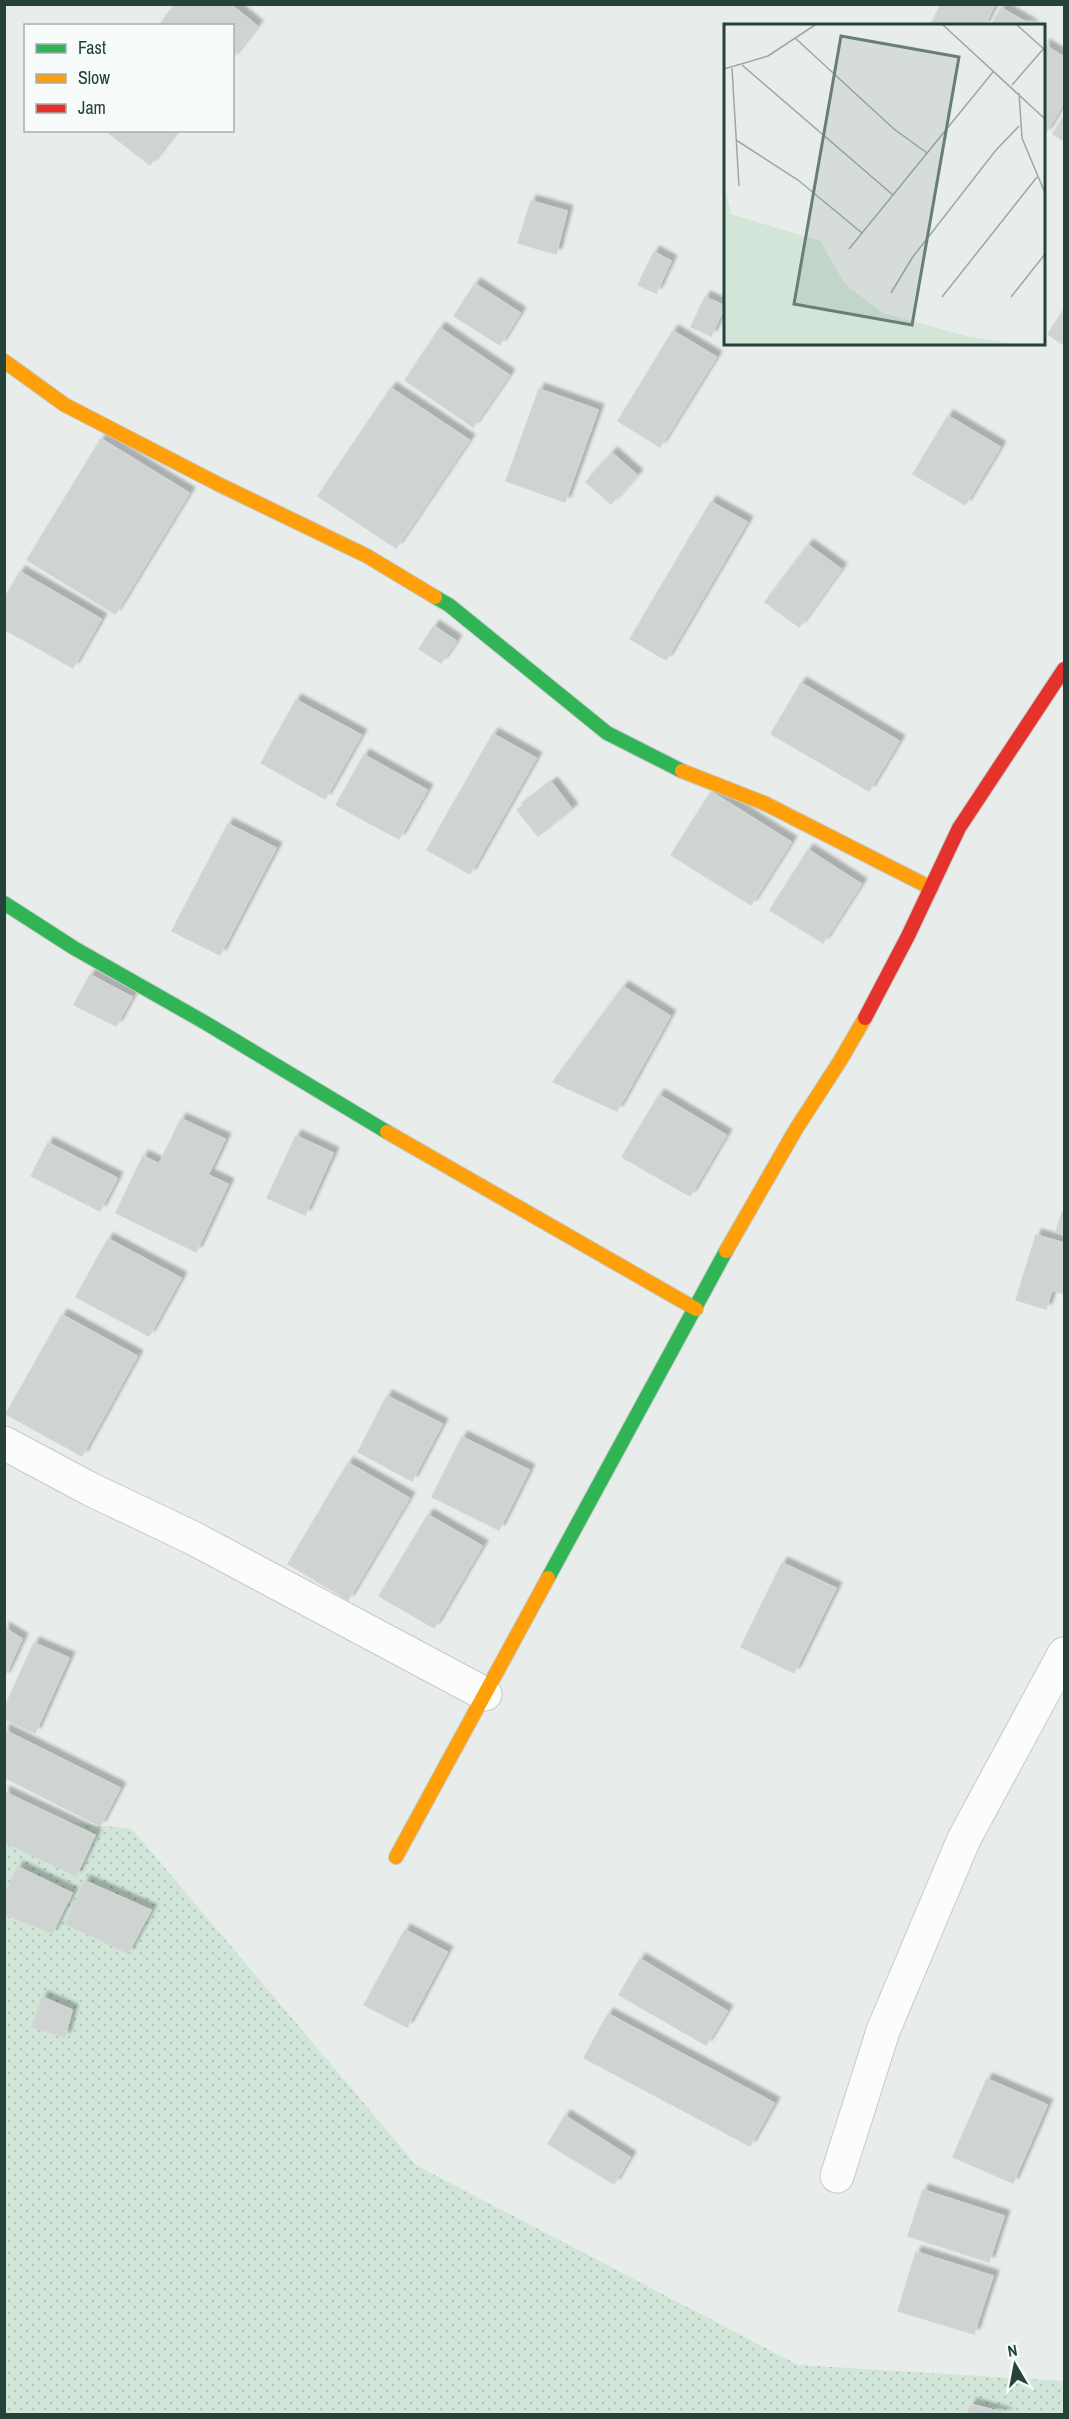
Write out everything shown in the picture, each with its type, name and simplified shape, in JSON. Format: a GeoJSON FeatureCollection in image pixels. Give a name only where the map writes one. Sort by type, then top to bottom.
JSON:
{"type":"FeatureCollection","features":[{"type":"Feature","properties":{"kind":"street"},"geometry":{"type":"LineString","coordinates":[[4,361],[65,405],[218,484],[367,556],[449,605],[607,733],[670,766],[764,803],[931,888]]}},
{"type":"Feature","properties":{"kind":"street"},"geometry":{"type":"LineString","coordinates":[[396,1857],[717,1268],[796,1129],[840,1061],[876,998],[958,828],[1065,669]]}},
{"type":"Feature","properties":{"kind":"street"},"geometry":{"type":"LineString","coordinates":[[4,903],[75,948],[370,1122],[696,1309]]}},
{"type":"Feature","properties":{"kind":"street"},"geometry":{"type":"LineString","coordinates":[[4,1443],[92,1490],[193,1538],[485,1694]]}},
{"type":"Feature","properties":{"kind":"street"},"geometry":{"type":"LineString","coordinates":[[837,2176],[883,2031],[964,1839],[1065,1654]]}},
{"type":"Feature","properties":{"kind":"green space"},"geometry":{"type":"Polygon","coordinates":[[[5,1814],[132,1829],[416,2165],[798,2365],[1064,2381],[1064,2414],[5,2414],[5,1814]]]}},
{"type":"Feature","properties":{"kind":"building"},"geometry":{"type":"Polygon","coordinates":[[[175,4],[230,4],[257,26],[234,55],[234,24],[160,24],[175,4]]]}},
{"type":"Feature","properties":{"kind":"building"},"geometry":{"type":"Polygon","coordinates":[[[941,4],[995,4],[985,24],[931,24],[941,4]]]}},
{"type":"Feature","properties":{"kind":"building"},"geometry":{"type":"Polygon","coordinates":[[[1001,8],[1029,24],[992,24],[1001,8]]]}},
{"type":"Feature","properties":{"kind":"building"},"geometry":{"type":"Polygon","coordinates":[[[1045,46],[1064,57],[1064,102],[1045,134],[1045,46]]]}},
{"type":"Feature","properties":{"kind":"building"},"geometry":{"type":"Polygon","coordinates":[[[1064,116],[1064,141],[1053,134],[1064,116]]]}},
{"type":"Feature","properties":{"kind":"building"},"geometry":{"type":"Polygon","coordinates":[[[108,132],[175,132],[150,165],[108,132]]]}},
{"type":"Feature","properties":{"kind":"building"},"geometry":{"type":"Polygon","coordinates":[[[531,201],[567,211],[556,254],[518,243],[531,201]]]}},
{"type":"Feature","properties":{"kind":"building"},"geometry":{"type":"Polygon","coordinates":[[[654,252],[671,261],[656,293],[638,285],[654,252]]]}},
{"type":"Feature","properties":{"kind":"building"},"geometry":{"type":"Polygon","coordinates":[[[475,284],[520,313],[500,345],[454,316],[475,284]]]}},
{"type":"Feature","properties":{"kind":"building"},"geometry":{"type":"Polygon","coordinates":[[[705,297],[724,306],[711,336],[691,327],[705,297]]]}},
{"type":"Feature","properties":{"kind":"building"},"geometry":{"type":"Polygon","coordinates":[[[1064,310],[1064,345],[1048,334],[1064,310]]]}},
{"type":"Feature","properties":{"kind":"building"},"geometry":{"type":"Polygon","coordinates":[[[440,328],[509,375],[473,427],[405,380],[440,328]]]}},
{"type":"Feature","properties":{"kind":"building"},"geometry":{"type":"Polygon","coordinates":[[[673,331],[716,357],[660,447],[618,421],[673,331]]]}},
{"type":"Feature","properties":{"kind":"building"},"geometry":{"type":"Polygon","coordinates":[[[391,388],[469,440],[396,548],[318,496],[391,388]]]}},
{"type":"Feature","properties":{"kind":"building"},"geometry":{"type":"Polygon","coordinates":[[[539,389],[598,410],[565,502],[506,481],[539,389]]]}},
{"type":"Feature","properties":{"kind":"building"},"geometry":{"type":"Polygon","coordinates":[[[948,416],[1000,447],[965,505],[913,474],[948,416]]]}},
{"type":"Feature","properties":{"kind":"building"},"geometry":{"type":"Polygon","coordinates":[[[101,439],[189,493],[115,614],[27,560],[101,439]]]}},
{"type":"Feature","properties":{"kind":"building"},"geometry":{"type":"Polygon","coordinates":[[[612,453],[637,475],[611,504],[586,482],[612,453]]]}},
{"type":"Feature","properties":{"kind":"building"},"geometry":{"type":"Polygon","coordinates":[[[711,502],[747,522],[666,660],[630,639],[711,502]]]}},
{"type":"Feature","properties":{"kind":"building"},"geometry":{"type":"Polygon","coordinates":[[[808,545],[841,569],[799,627],[765,602],[808,545]]]}},
{"type":"Feature","properties":{"kind":"building"},"geometry":{"type":"Polygon","coordinates":[[[20,572],[101,619],[73,668],[4,629],[4,599],[20,572]]]}},
{"type":"Feature","properties":{"kind":"building"},"geometry":{"type":"Polygon","coordinates":[[[434,626],[456,641],[441,663],[419,649],[434,626]]]}},
{"type":"Feature","properties":{"kind":"building"},"geometry":{"type":"Polygon","coordinates":[[[801,683],[899,741],[869,791],[771,734],[801,683]]]}},
{"type":"Feature","properties":{"kind":"building"},"geometry":{"type":"Polygon","coordinates":[[[296,700],[361,735],[325,799],[261,763],[296,700]]]}},
{"type":"Feature","properties":{"kind":"building"},"geometry":{"type":"Polygon","coordinates":[[[493,734],[536,758],[470,874],[427,850],[493,734]]]}},
{"type":"Feature","properties":{"kind":"building"},"geometry":{"type":"Polygon","coordinates":[[[364,755],[427,790],[399,839],[336,805],[364,755]]]}},
{"type":"Feature","properties":{"kind":"building"},"geometry":{"type":"Polygon","coordinates":[[[552,783],[572,809],[538,836],[517,810],[552,783]]]}},
{"type":"Feature","properties":{"kind":"building"},"geometry":{"type":"Polygon","coordinates":[[[711,792],[791,842],[751,905],[671,855],[711,792]]]}},
{"type":"Feature","properties":{"kind":"building"},"geometry":{"type":"Polygon","coordinates":[[[228,824],[276,848],[220,955],[172,931],[228,824]]]}},
{"type":"Feature","properties":{"kind":"building"},"geometry":{"type":"Polygon","coordinates":[[[808,850],[861,884],[823,943],[770,910],[808,850]]]}},
{"type":"Feature","properties":{"kind":"building"},"geometry":{"type":"Polygon","coordinates":[[[90,975],[132,997],[116,1026],[74,1005],[90,975]]]}},
{"type":"Feature","properties":{"kind":"building"},"geometry":{"type":"Polygon","coordinates":[[[623,987],[670,1016],[617,1111],[553,1082],[623,987]]]}},
{"type":"Feature","properties":{"kind":"building"},"geometry":{"type":"Polygon","coordinates":[[[659,1095],[726,1135],[690,1196],[622,1157],[659,1095]]]}},
{"type":"Feature","properties":{"kind":"building"},"geometry":{"type":"Polygon","coordinates":[[[181,1119],[225,1139],[208,1175],[228,1184],[196,1252],[116,1213],[143,1156],[159,1164],[181,1119]]]}},
{"type":"Feature","properties":{"kind":"building"},"geometry":{"type":"Polygon","coordinates":[[[296,1136],[333,1153],[305,1215],[267,1198],[296,1136]]]}},
{"type":"Feature","properties":{"kind":"building"},"geometry":{"type":"Polygon","coordinates":[[[48,1143],[117,1178],[100,1211],[31,1176],[48,1143]]]}},
{"type":"Feature","properties":{"kind":"building"},"geometry":{"type":"Polygon","coordinates":[[[1062,1213],[1064,1214],[1064,1234],[1056,1232],[1062,1213]]]}},
{"type":"Feature","properties":{"kind":"building"},"geometry":{"type":"Polygon","coordinates":[[[1036,1235],[1064,1243],[1064,1294],[1052,1290],[1046,1309],[1016,1300],[1036,1235]]]}},
{"type":"Feature","properties":{"kind":"building"},"geometry":{"type":"Polygon","coordinates":[[[108,1239],[181,1278],[149,1336],[76,1297],[108,1239]]]}},
{"type":"Feature","properties":{"kind":"building"},"geometry":{"type":"Polygon","coordinates":[[[62,1315],[137,1356],[82,1456],[6,1414],[62,1315]]]}},
{"type":"Feature","properties":{"kind":"building"},"geometry":{"type":"Polygon","coordinates":[[[387,1396],[442,1424],[412,1481],[358,1452],[387,1396]]]}},
{"type":"Feature","properties":{"kind":"building"},"geometry":{"type":"Polygon","coordinates":[[[462,1437],[529,1470],[499,1530],[432,1497],[462,1437]]]}},
{"type":"Feature","properties":{"kind":"building"},"geometry":{"type":"Polygon","coordinates":[[[348,1463],[409,1498],[348,1600],[288,1564],[348,1463]]]}},
{"type":"Feature","properties":{"kind":"building"},"geometry":{"type":"Polygon","coordinates":[[[428,1515],[482,1546],[434,1628],[379,1596],[428,1515]]]}},
{"type":"Feature","properties":{"kind":"building"},"geometry":{"type":"Polygon","coordinates":[[[782,1563],[836,1588],[794,1673],[741,1647],[782,1563]]]}},
{"type":"Feature","properties":{"kind":"building"},"geometry":{"type":"Polygon","coordinates":[[[4,1628],[22,1639],[4,1678],[4,1628]]]}},
{"type":"Feature","properties":{"kind":"building"},"geometry":{"type":"Polygon","coordinates":[[[34,1643],[69,1658],[35,1733],[4,1719],[4,1709],[34,1643]]]}},
{"type":"Feature","properties":{"kind":"building"},"geometry":{"type":"Polygon","coordinates":[[[4,1730],[120,1788],[100,1826],[4,1777],[4,1730]]]}},
{"type":"Feature","properties":{"kind":"building"},"geometry":{"type":"Polygon","coordinates":[[[4,1792],[95,1835],[76,1876],[4,1842],[4,1792]]]}},
{"type":"Feature","properties":{"kind":"building"},"geometry":{"type":"Polygon","coordinates":[[[18,1867],[72,1893],[52,1933],[4,1914],[4,1896],[18,1867]]]}},
{"type":"Feature","properties":{"kind":"building"},"geometry":{"type":"Polygon","coordinates":[[[85,1881],[151,1910],[128,1953],[65,1924],[85,1881]]]}},
{"type":"Feature","properties":{"kind":"building"},"geometry":{"type":"Polygon","coordinates":[[[405,1930],[447,1952],[407,2027],[364,2005],[405,1930]]]}},
{"type":"Feature","properties":{"kind":"building"},"geometry":{"type":"Polygon","coordinates":[[[640,1959],[727,2011],[706,2045],[619,1995],[640,1959]]]}},
{"type":"Feature","properties":{"kind":"building"},"geometry":{"type":"Polygon","coordinates":[[[42,1997],[72,2010],[65,2037],[32,2027],[42,1997]]]}},
{"type":"Feature","properties":{"kind":"building"},"geometry":{"type":"Polygon","coordinates":[[[608,2014],[774,2103],[750,2146],[584,2058],[608,2014]]]}},
{"type":"Feature","properties":{"kind":"building"},"geometry":{"type":"Polygon","coordinates":[[[987,2079],[1047,2105],[1013,2183],[953,2157],[987,2079]]]}},
{"type":"Feature","properties":{"kind":"building"},"geometry":{"type":"Polygon","coordinates":[[[565,2116],[630,2157],[614,2184],[548,2144],[565,2116]]]}},
{"type":"Feature","properties":{"kind":"building"},"geometry":{"type":"Polygon","coordinates":[[[923,2190],[1004,2216],[989,2262],[908,2236],[923,2190]]]}},
{"type":"Feature","properties":{"kind":"building"},"geometry":{"type":"Polygon","coordinates":[[[916,2252],[993,2276],[974,2334],[898,2311],[916,2252]]]}},
{"type":"Feature","properties":{"kind":"building"},"geometry":{"type":"Polygon","coordinates":[[[971,2404],[1007,2414],[968,2414],[971,2404]]]}},
{"type":"Feature","properties":{"kind":"traffic: fast"},"geometry":{"type":"LineString","coordinates":[[435,597],[449,605],[607,733],[682,771]]}},
{"type":"Feature","properties":{"kind":"traffic: fast"},"geometry":{"type":"LineString","coordinates":[[4,903],[74,948],[204,1022],[387,1132]]}},
{"type":"Feature","properties":{"kind":"traffic: fast"},"geometry":{"type":"LineString","coordinates":[[548,1578],[726,1251]]}},
{"type":"Feature","properties":{"kind":"traffic: slow"},"geometry":{"type":"LineString","coordinates":[[4,361],[65,405],[218,484],[367,556],[435,597]]}},
{"type":"Feature","properties":{"kind":"traffic: slow"},"geometry":{"type":"LineString","coordinates":[[682,771],[764,803],[931,888]]}},
{"type":"Feature","properties":{"kind":"traffic: slow"},"geometry":{"type":"LineString","coordinates":[[726,1251],[796,1129],[865,1018]]}},
{"type":"Feature","properties":{"kind":"traffic: slow"},"geometry":{"type":"LineString","coordinates":[[387,1132],[696,1309]]}},
{"type":"Feature","properties":{"kind":"traffic: slow"},"geometry":{"type":"LineString","coordinates":[[396,1857],[548,1578]]}},
{"type":"Feature","properties":{"kind":"traffic: jam"},"geometry":{"type":"LineString","coordinates":[[865,1018],[908,936],[959,828],[1064,669]]}}]}
